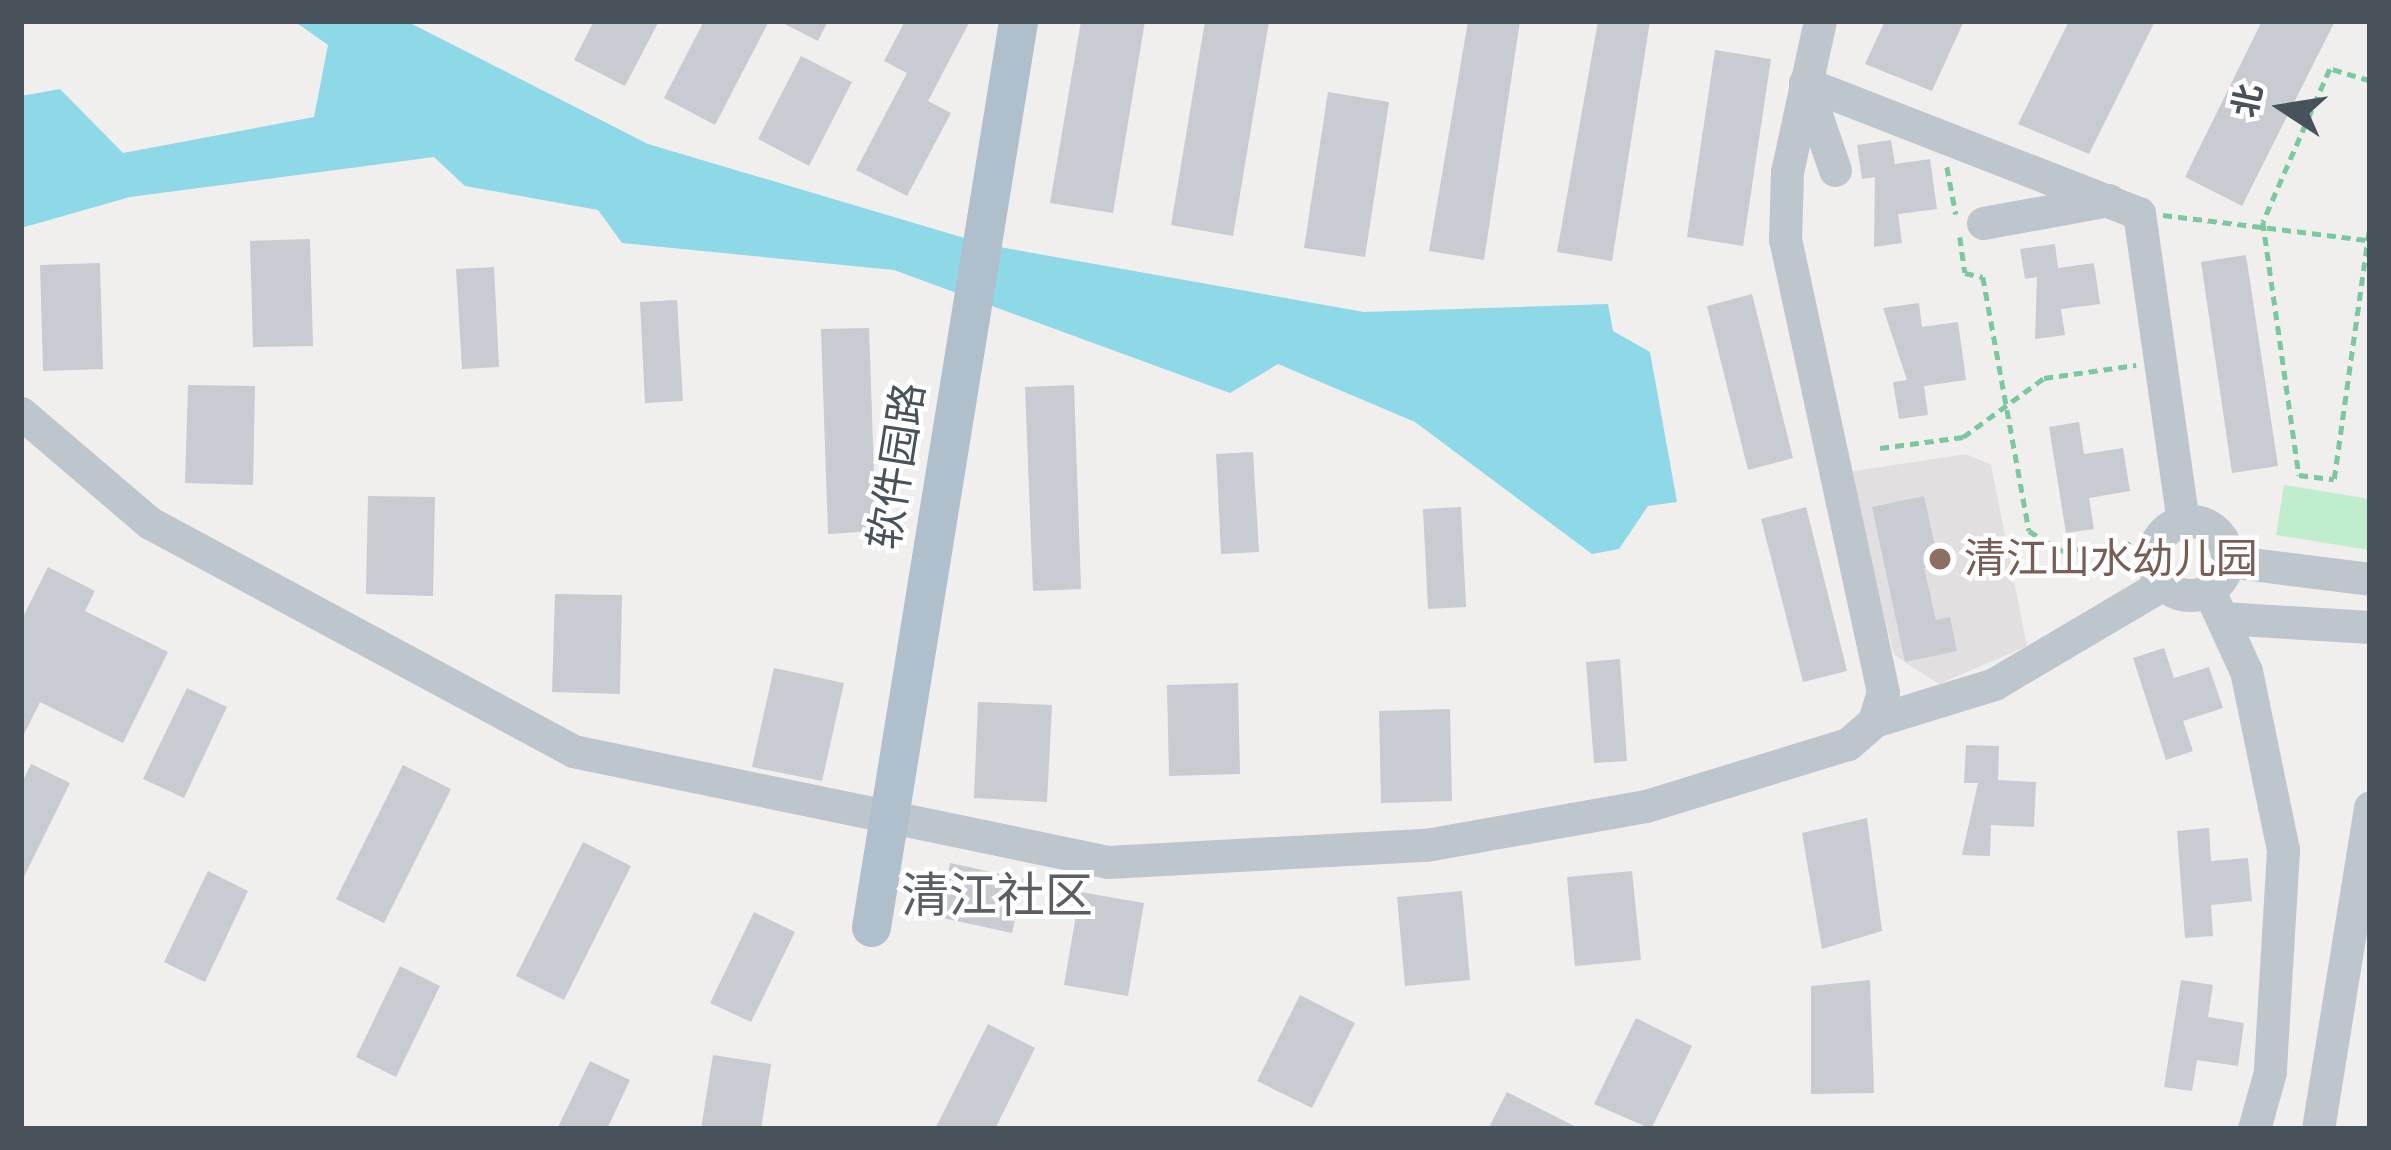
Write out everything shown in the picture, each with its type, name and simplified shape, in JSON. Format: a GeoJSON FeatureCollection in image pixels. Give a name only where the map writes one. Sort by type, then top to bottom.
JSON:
{"type":"FeatureCollection","features":[{"type":"Feature","properties":{"kind":"main road","name":"软件园路"},"geometry":{"type":"LineString","coordinates":[[871,927],[1018,21]]}},
{"type":"Feature","properties":{"kind":"street"},"geometry":{"type":"LineString","coordinates":[[1820,21],[1805,83],[1785,241],[1880,657],[1874,721]]}},
{"type":"Feature","properties":{"kind":"street"},"geometry":{"type":"LineString","coordinates":[[1805,83],[1835,170]]}},
{"type":"Feature","properties":{"kind":"street"},"geometry":{"type":"LineString","coordinates":[[1805,83],[2124,207]]}},
{"type":"Feature","properties":{"kind":"street"},"geometry":{"type":"LineString","coordinates":[[1984,223],[2124,207]]}},
{"type":"Feature","properties":{"kind":"street"},"geometry":{"type":"LineString","coordinates":[[2124,207],[2165,360],[2170,531],[2163,584]]}},
{"type":"Feature","properties":{"kind":"street"},"geometry":{"type":"LineString","coordinates":[[21,413],[150,523],[573,751],[1108,862],[1426,845],[1751,777],[1848,744],[1874,721],[1994,684],[2163,584]]}},
{"type":"Feature","properties":{"kind":"street"},"geometry":{"type":"LineString","coordinates":[[2170,531],[2216,530],[2228,561],[2215,604],[2246,670],[2283,850],[2270,1072],[2254,1129]]}},
{"type":"Feature","properties":{"kind":"street"},"geometry":{"type":"LineString","coordinates":[[2228,561],[2370,579]]}},
{"type":"Feature","properties":{"kind":"street"},"geometry":{"type":"LineString","coordinates":[[2163,584],[2215,604],[2370,627]]}},
{"type":"Feature","properties":{"kind":"street"},"geometry":{"type":"LineString","coordinates":[[2318,1129],[2370,807]]}},
{"type":"Feature","properties":{"kind":"street"},"geometry":{"type":"LineString","coordinates":[[2270,1072],[2326,1082]]}},
{"type":"Feature","properties":{"kind":"path"},"geometry":{"type":"LineString","coordinates":[[2370,81],[2330,69],[2263,222],[2299,475],[2334,479],[2370,222]]}},
{"type":"Feature","properties":{"kind":"path"},"geometry":{"type":"LineString","coordinates":[[1937,155],[1950,170],[1964,273],[1983,277],[2009,404],[2020,512],[2042,545],[2170,531]]}},
{"type":"Feature","properties":{"kind":"path"},"geometry":{"type":"LineString","coordinates":[[2124,207],[2263,222],[2368,240]]}},
{"type":"Feature","properties":{"kind":"path"},"geometry":{"type":"LineString","coordinates":[[1880,448],[1963,436],[2044,378],[2165,360]]}},
{"type":"Feature","properties":{"kind":"shaded area","name":"清江山水幼儿园"},"geometry":{"type":"Polygon","coordinates":[[[1966,454],[1991,465],[2027,646],[1939,684],[1894,655],[1848,472],[1966,454]]]}},
{"type":"Feature","properties":{"kind":"green space"},"geometry":{"type":"Polygon","coordinates":[[[2284,485],[2370,499],[2369,550],[2276,535],[2284,485]]]}},
{"type":"Feature","properties":{"kind":"water"},"geometry":{"type":"Polygon","coordinates":[[[294,21],[406,21],[648,144],[988,245],[1364,312],[1608,304],[1613,331],[1650,352],[1677,502],[1648,506],[1619,549],[1592,554],[1415,422],[1278,364],[1230,393],[894,270],[622,243],[598,210],[465,186],[434,157],[130,197],[21,228],[21,96],[60,89],[123,153],[314,117],[328,45],[294,21]]]}},
{"type":"Feature","properties":{"kind":"building"},"geometry":{"type":"Polygon","coordinates":[[[594,21],[659,21],[625,86],[574,60],[594,21]]]}},
{"type":"Feature","properties":{"kind":"building"},"geometry":{"type":"Polygon","coordinates":[[[704,21],[769,21],[715,125],[664,98],[704,21]]]}},
{"type":"Feature","properties":{"kind":"building"},"geometry":{"type":"Polygon","coordinates":[[[779,21],[828,21],[818,41],[779,21]]]}},
{"type":"Feature","properties":{"kind":"building"},"geometry":{"type":"Polygon","coordinates":[[[905,21],[970,21],[928,101],[951,113],[907,196],[856,170],[907,73],[884,61],[905,21]]]}},
{"type":"Feature","properties":{"kind":"building"},"geometry":{"type":"Polygon","coordinates":[[[1081,21],[1145,21],[1113,213],[1050,203],[1081,21]]]}},
{"type":"Feature","properties":{"kind":"building"},"geometry":{"type":"Polygon","coordinates":[[[1205,21],[1269,21],[1233,236],[1171,225],[1205,21]]]}},
{"type":"Feature","properties":{"kind":"building"},"geometry":{"type":"Polygon","coordinates":[[[1468,21],[1520,21],[1484,260],[1429,251],[1468,21]]]}},
{"type":"Feature","properties":{"kind":"building"},"geometry":{"type":"Polygon","coordinates":[[[1598,21],[1650,21],[1612,261],[1557,252],[1598,21]]]}},
{"type":"Feature","properties":{"kind":"building"},"geometry":{"type":"Polygon","coordinates":[[[1885,21],[1964,21],[1932,91],[1865,64],[1885,21]]]}},
{"type":"Feature","properties":{"kind":"building"},"geometry":{"type":"Polygon","coordinates":[[[2069,21],[2155,21],[2089,154],[2018,124],[2069,21]]]}},
{"type":"Feature","properties":{"kind":"building"},"geometry":{"type":"Polygon","coordinates":[[[2262,21],[2335,21],[2242,206],[2185,177],[2262,21]]]}},
{"type":"Feature","properties":{"kind":"building"},"geometry":{"type":"Polygon","coordinates":[[[1715,50],[1771,59],[1743,246],[1687,237],[1715,50]]]}},
{"type":"Feature","properties":{"kind":"building"},"geometry":{"type":"Polygon","coordinates":[[[801,56],[852,82],[809,166],[758,139],[801,56]]]}},
{"type":"Feature","properties":{"kind":"building"},"geometry":{"type":"Polygon","coordinates":[[[1328,92],[1389,102],[1365,257],[1304,248],[1328,92]]]}},
{"type":"Feature","properties":{"kind":"building"},"geometry":{"type":"Polygon","coordinates":[[[1891,140],[1895,164],[1930,159],[1937,209],[1898,214],[1902,243],[1874,247],[1875,177],[1862,179],[1857,145],[1891,140]]]}},
{"type":"Feature","properties":{"kind":"building"},"geometry":{"type":"Polygon","coordinates":[[[310,239],[313,346],[253,347],[250,241],[310,239]]]}},
{"type":"Feature","properties":{"kind":"building"},"geometry":{"type":"Polygon","coordinates":[[[2055,244],[2058,268],[2094,263],[2100,304],[2061,309],[2065,335],[2035,339],[2037,277],[2025,279],[2020,249],[2055,244]]]}},
{"type":"Feature","properties":{"kind":"building"},"geometry":{"type":"Polygon","coordinates":[[[2246,255],[2278,466],[2232,473],[2201,262],[2246,255]]]}},
{"type":"Feature","properties":{"kind":"building"},"geometry":{"type":"Polygon","coordinates":[[[100,263],[103,369],[43,371],[40,265],[100,263]]]}},
{"type":"Feature","properties":{"kind":"building"},"geometry":{"type":"Polygon","coordinates":[[[494,267],[499,367],[462,369],[456,269],[494,267]]]}},
{"type":"Feature","properties":{"kind":"building"},"geometry":{"type":"Polygon","coordinates":[[[1752,294],[1793,458],[1748,470],[1707,306],[1752,294]]]}},
{"type":"Feature","properties":{"kind":"building"},"geometry":{"type":"Polygon","coordinates":[[[677,300],[683,401],[645,403],[640,302],[677,300]]]}},
{"type":"Feature","properties":{"kind":"building"},"geometry":{"type":"Polygon","coordinates":[[[1919,303],[1922,327],[1958,322],[1966,380],[1924,386],[1928,415],[1899,419],[1893,382],[1907,380],[1883,308],[1919,303]]]}},
{"type":"Feature","properties":{"kind":"building"},"geometry":{"type":"Polygon","coordinates":[[[869,328],[876,531],[828,534],[821,329],[869,328]]]}},
{"type":"Feature","properties":{"kind":"building"},"geometry":{"type":"Polygon","coordinates":[[[188,385],[255,386],[253,485],[185,483],[188,385]]]}},
{"type":"Feature","properties":{"kind":"building"},"geometry":{"type":"Polygon","coordinates":[[[1074,385],[1081,589],[1033,591],[1025,387],[1074,385]]]}},
{"type":"Feature","properties":{"kind":"building"},"geometry":{"type":"Polygon","coordinates":[[[2079,422],[2084,454],[2123,448],[2130,491],[2089,498],[2094,529],[2066,533],[2049,427],[2079,422]]]}},
{"type":"Feature","properties":{"kind":"building"},"geometry":{"type":"Polygon","coordinates":[[[1253,452],[1259,552],[1221,554],[1216,454],[1253,452]]]}},
{"type":"Feature","properties":{"kind":"building"},"geometry":{"type":"Polygon","coordinates":[[[368,496],[435,497],[433,596],[366,594],[368,496]]]}},
{"type":"Feature","properties":{"kind":"building"},"geometry":{"type":"Polygon","coordinates":[[[1924,496],[1939,565],[1924,568],[1936,620],[1950,617],[1957,651],[1905,662],[1872,507],[1924,496]]]}},
{"type":"Feature","properties":{"kind":"building"},"geometry":{"type":"Polygon","coordinates":[[[1461,507],[1466,607],[1428,609],[1423,509],[1461,507]]]}},
{"type":"Feature","properties":{"kind":"building"},"geometry":{"type":"Polygon","coordinates":[[[1806,507],[1847,671],[1803,682],[1761,519],[1806,507]]]}},
{"type":"Feature","properties":{"kind":"building"},"geometry":{"type":"Polygon","coordinates":[[[48,567],[95,591],[85,611],[168,652],[123,743],[40,702],[21,740],[21,621],[48,567]]]}},
{"type":"Feature","properties":{"kind":"building"},"geometry":{"type":"Polygon","coordinates":[[[555,594],[622,595],[620,694],[552,692],[555,594]]]}},
{"type":"Feature","properties":{"kind":"building"},"geometry":{"type":"Polygon","coordinates":[[[2164,648],[2174,678],[2209,667],[2223,708],[2183,721],[2193,751],[2166,760],[2133,658],[2164,648]]]}},
{"type":"Feature","properties":{"kind":"building"},"geometry":{"type":"Polygon","coordinates":[[[1620,659],[1627,761],[1594,763],[1586,662],[1620,659]]]}},
{"type":"Feature","properties":{"kind":"building"},"geometry":{"type":"Polygon","coordinates":[[[774,668],[844,683],[822,781],[752,767],[774,668]]]}},
{"type":"Feature","properties":{"kind":"building"},"geometry":{"type":"Polygon","coordinates":[[[1238,683],[1240,774],[1169,776],[1167,685],[1238,683]]]}},
{"type":"Feature","properties":{"kind":"building"},"geometry":{"type":"Polygon","coordinates":[[[187,688],[227,707],[184,798],[143,779],[187,688]]]}},
{"type":"Feature","properties":{"kind":"building"},"geometry":{"type":"Polygon","coordinates":[[[978,702],[1052,705],[1047,802],[974,798],[978,702]]]}},
{"type":"Feature","properties":{"kind":"building"},"geometry":{"type":"Polygon","coordinates":[[[1450,709],[1452,801],[1381,803],[1379,711],[1450,709]]]}},
{"type":"Feature","properties":{"kind":"building"},"geometry":{"type":"Polygon","coordinates":[[[1966,745],[1999,746],[1998,780],[2036,782],[2034,827],[1991,825],[1990,856],[1962,855],[1978,783],[1964,783],[1966,745]]]}},
{"type":"Feature","properties":{"kind":"building"},"geometry":{"type":"Polygon","coordinates":[[[31,764],[70,783],[21,883],[21,785],[31,764]]]}},
{"type":"Feature","properties":{"kind":"building"},"geometry":{"type":"Polygon","coordinates":[[[403,765],[451,789],[384,923],[336,899],[403,765]]]}},
{"type":"Feature","properties":{"kind":"building"},"geometry":{"type":"Polygon","coordinates":[[[1867,818],[1882,931],[1822,949],[1802,833],[1867,818]]]}},
{"type":"Feature","properties":{"kind":"building"},"geometry":{"type":"Polygon","coordinates":[[[2209,828],[2211,861],[2248,858],[2252,901],[2211,905],[2213,936],[2185,938],[2177,831],[2209,828]]]}},
{"type":"Feature","properties":{"kind":"building"},"geometry":{"type":"Polygon","coordinates":[[[583,842],[631,866],[564,1000],[516,976],[583,842]]]}},
{"type":"Feature","properties":{"kind":"building"},"geometry":{"type":"Polygon","coordinates":[[[950,863],[1024,879],[1012,933],[938,917],[950,863]]]}},
{"type":"Feature","properties":{"kind":"building"},"geometry":{"type":"Polygon","coordinates":[[[208,871],[248,891],[205,982],[164,962],[208,871]]]}},
{"type":"Feature","properties":{"kind":"building"},"geometry":{"type":"Polygon","coordinates":[[[1632,871],[1641,960],[1575,966],[1567,877],[1632,871]]]}},
{"type":"Feature","properties":{"kind":"building"},"geometry":{"type":"Polygon","coordinates":[[[1462,891],[1470,980],[1405,986],[1397,897],[1462,891]]]}},
{"type":"Feature","properties":{"kind":"building"},"geometry":{"type":"Polygon","coordinates":[[[1080,892],[1144,903],[1128,996],[1064,985],[1080,892]]]}},
{"type":"Feature","properties":{"kind":"building"},"geometry":{"type":"Polygon","coordinates":[[[754,912],[795,932],[751,1022],[710,1003],[754,912]]]}},
{"type":"Feature","properties":{"kind":"building"},"geometry":{"type":"Polygon","coordinates":[[[400,966],[440,986],[396,1077],[356,1057],[400,966]]]}},
{"type":"Feature","properties":{"kind":"building"},"geometry":{"type":"Polygon","coordinates":[[[1870,980],[1874,1093],[1811,1094],[1811,986],[1870,980]]]}},
{"type":"Feature","properties":{"kind":"building"},"geometry":{"type":"Polygon","coordinates":[[[2181,980],[2213,985],[2208,1017],[2244,1023],[2238,1066],[2197,1060],[2192,1091],[2164,1087],[2181,980]]]}},
{"type":"Feature","properties":{"kind":"building"},"geometry":{"type":"Polygon","coordinates":[[[1300,995],[1355,1023],[1312,1108],[1257,1081],[1300,995]]]}},
{"type":"Feature","properties":{"kind":"building"},"geometry":{"type":"Polygon","coordinates":[[[1636,1018],[1692,1046],[1651,1129],[1594,1104],[1636,1018]]]}},
{"type":"Feature","properties":{"kind":"building"},"geometry":{"type":"Polygon","coordinates":[[[988,1024],[1035,1048],[995,1129],[935,1129],[988,1024]]]}},
{"type":"Feature","properties":{"kind":"building"},"geometry":{"type":"Polygon","coordinates":[[[713,1055],[771,1064],[761,1129],[701,1129],[713,1055]]]}},
{"type":"Feature","properties":{"kind":"building"},"geometry":{"type":"Polygon","coordinates":[[[590,1061],[630,1080],[607,1129],[557,1129],[590,1061]]]}},
{"type":"Feature","properties":{"kind":"building"},"geometry":{"type":"Polygon","coordinates":[[[1507,1092],[1580,1129],[1488,1129],[1507,1092]]]}},
{"type":"Feature","properties":{"kind":"place","name":"清江山水幼儿园"},"geometry":{"type":"Point","coordinates":[1940,559]}},
{"type":"Feature","properties":{"kind":"district","name":"清江社区"},"geometry":{"type":"Point","coordinates":[997,896]}}]}
